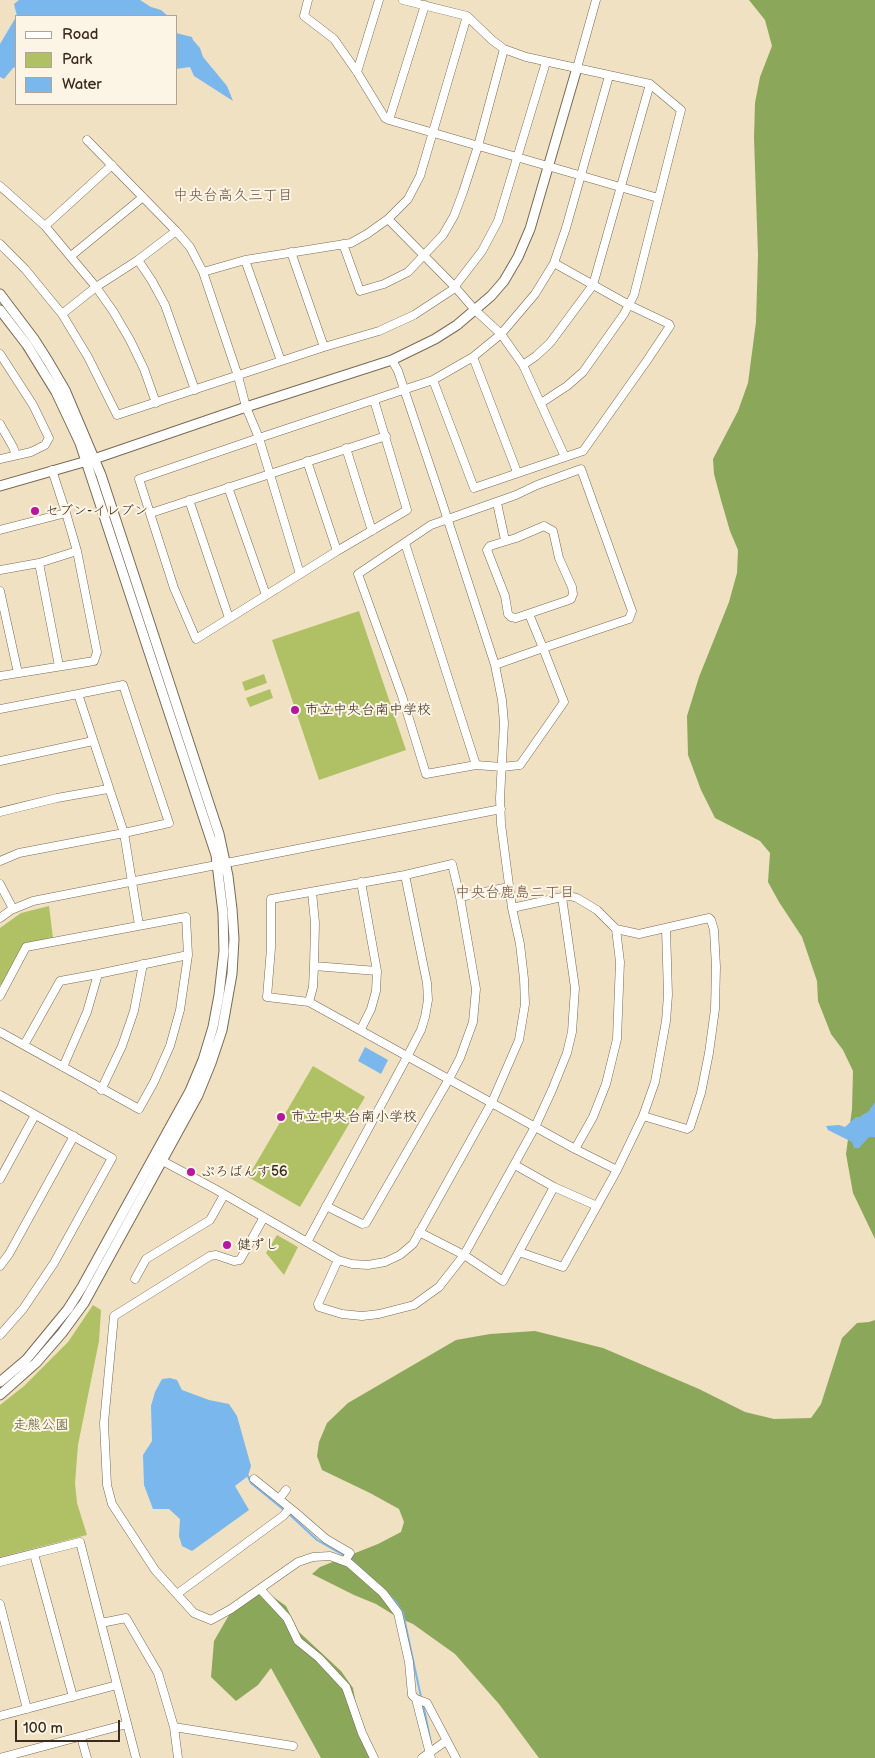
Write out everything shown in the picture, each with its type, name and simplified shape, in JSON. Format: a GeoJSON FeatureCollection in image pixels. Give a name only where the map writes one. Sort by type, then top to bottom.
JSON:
{"type":"FeatureCollection","features":[{"type":"Feature","properties":{"kind":"street"},"geometry":{"type":"LineString","coordinates":[[308,0],[304,16],[334,39],[385,118],[548,168],[658,198]]}},
{"type":"Feature","properties":{"kind":"street"},"geometry":{"type":"LineString","coordinates":[[357,72],[379,0]]}},
{"type":"Feature","properties":{"kind":"street"},"geometry":{"type":"LineString","coordinates":[[403,0],[467,16],[504,49],[546,62],[650,84],[681,110],[634,295],[610,334],[583,372],[567,386],[541,403]]}},
{"type":"Feature","properties":{"kind":"street"},"geometry":{"type":"LineString","coordinates":[[0,486],[90,460],[392,360],[435,339],[457,325],[491,296],[504,281],[518,257],[530,229],[596,0]]}},
{"type":"Feature","properties":{"kind":"street"},"geometry":{"type":"LineString","coordinates":[[389,120],[425,5]]}},
{"type":"Feature","properties":{"kind":"street"},"geometry":{"type":"LineString","coordinates":[[203,272],[246,260],[351,243],[388,219],[408,199],[420,176],[467,16]]}},
{"type":"Feature","properties":{"kind":"street"},"geometry":{"type":"LineString","coordinates":[[342,244],[360,291],[384,284],[408,272],[443,235],[454,216],[478,146],[504,49]]}},
{"type":"Feature","properties":{"kind":"street"},"geometry":{"type":"LineString","coordinates":[[0,244],[25,269],[62,314],[88,356],[117,415],[379,330],[414,314],[452,290],[482,251],[498,221],[546,62]]}},
{"type":"Feature","properties":{"kind":"street"},"geometry":{"type":"LineString","coordinates":[[374,400],[407,510],[337,551],[196,639],[174,588],[139,479],[433,380],[473,357],[501,334],[536,294],[554,263],[609,76]]}},
{"type":"Feature","properties":{"kind":"street"},"geometry":{"type":"LineString","coordinates":[[522,365],[536,356],[550,343],[593,285],[650,84]]}},
{"type":"Feature","properties":{"kind":"street"},"geometry":{"type":"LineString","coordinates":[[87,140],[176,231],[190,247],[203,272],[238,376],[246,407],[259,438],[300,574]]}},
{"type":"Feature","properties":{"kind":"street"},"geometry":{"type":"LineString","coordinates":[[45,226],[112,165]]}},
{"type":"Feature","properties":{"kind":"street"},"geometry":{"type":"LineString","coordinates":[[0,186],[45,226],[96,287],[130,340],[144,369],[156,403]]}},
{"type":"Feature","properties":{"kind":"street"},"geometry":{"type":"LineString","coordinates":[[71,256],[143,197]]}},
{"type":"Feature","properties":{"kind":"street"},"geometry":{"type":"LineString","coordinates":[[388,219],[475,310],[501,334],[522,365],[565,457]]}},
{"type":"Feature","properties":{"kind":"street"},"geometry":{"type":"LineString","coordinates":[[62,314],[96,287],[138,260],[176,231]]}},
{"type":"Feature","properties":{"kind":"street"},"geometry":{"type":"LineString","coordinates":[[292,252],[324,347]]}},
{"type":"Feature","properties":{"kind":"street"},"geometry":{"type":"LineString","coordinates":[[138,260],[165,305],[195,390]]}},
{"type":"Feature","properties":{"kind":"street"},"geometry":{"type":"LineString","coordinates":[[246,260],[281,361]]}},
{"type":"Feature","properties":{"kind":"street"},"geometry":{"type":"LineString","coordinates":[[433,380],[474,488],[582,451],[670,326],[554,263]]}},
{"type":"Feature","properties":{"kind":"street"},"geometry":{"type":"LineString","coordinates":[[0,294],[23,324],[65,390],[90,460]]}},
{"type":"Feature","properties":{"kind":"street"},"geometry":{"type":"LineString","coordinates":[[0,310],[27,344],[56,392],[80,443],[104,484],[219,834],[222,864],[224,951],[220,995],[213,1027],[203,1060],[190,1091],[68,1309],[26,1360],[0,1382]]}},
{"type":"Feature","properties":{"kind":"street"},"geometry":{"type":"LineString","coordinates":[[0,354],[33,405],[49,438],[45,446],[0,459]]}},
{"type":"Feature","properties":{"kind":"street"},"geometry":{"type":"LineString","coordinates":[[473,357],[517,472]]}},
{"type":"Feature","properties":{"kind":"street"},"geometry":{"type":"LineString","coordinates":[[154,1156],[338,1260],[352,1264],[368,1265],[385,1262],[400,1255],[413,1244],[492,1102],[520,1040],[525,1004],[524,978],[504,853],[501,809],[504,722],[502,700],[495,665],[398,371],[392,360]]}},
{"type":"Feature","properties":{"kind":"street"},"geometry":{"type":"LineString","coordinates":[[0,424],[16,455]]}},
{"type":"Feature","properties":{"kind":"street"},"geometry":{"type":"LineString","coordinates":[[151,513],[386,436]]}},
{"type":"Feature","properties":{"kind":"street"},"geometry":{"type":"LineString","coordinates":[[346,448],[372,531]]}},
{"type":"Feature","properties":{"kind":"street"},"geometry":{"type":"LineString","coordinates":[[307,461],[337,551]]}},
{"type":"Feature","properties":{"kind":"street"},"geometry":{"type":"LineString","coordinates":[[495,665],[543,648],[629,619],[632,611],[581,469],[537,485],[516,496],[431,525],[358,574],[402,696],[426,774],[476,765],[502,767],[520,765],[564,702],[543,648],[529,614]]}},
{"type":"Feature","properties":{"kind":"street"},"geometry":{"type":"LineString","coordinates":[[0,676],[94,661],[97,652],[77,552],[52,470]]}},
{"type":"Feature","properties":{"kind":"street"},"geometry":{"type":"LineString","coordinates":[[228,487],[266,595]]}},
{"type":"Feature","properties":{"kind":"street"},"geometry":{"type":"LineString","coordinates":[[188,500],[230,618]]}},
{"type":"Feature","properties":{"kind":"street"},"geometry":{"type":"LineString","coordinates":[[496,502],[505,540]]}},
{"type":"Feature","properties":{"kind":"street"},"geometry":{"type":"LineString","coordinates":[[0,530],[66,513]]}},
{"type":"Feature","properties":{"kind":"street"},"geometry":{"type":"LineString","coordinates":[[544,526],[553,531],[559,558],[572,587],[573,594],[571,599],[529,614],[516,618],[508,614],[504,596],[487,550],[490,546],[516,538],[544,526]]}},
{"type":"Feature","properties":{"kind":"street"},"geometry":{"type":"LineString","coordinates":[[405,543],[476,765]]}},
{"type":"Feature","properties":{"kind":"street"},"geometry":{"type":"LineString","coordinates":[[0,570],[39,563],[77,552]]}},
{"type":"Feature","properties":{"kind":"street"},"geometry":{"type":"LineString","coordinates":[[39,563],[59,666]]}},
{"type":"Feature","properties":{"kind":"street"},"geometry":{"type":"LineString","coordinates":[[0,591],[18,673]]}},
{"type":"Feature","properties":{"kind":"street"},"geometry":{"type":"LineString","coordinates":[[0,709],[123,684],[169,823],[19,853],[0,861]]}},
{"type":"Feature","properties":{"kind":"street"},"geometry":{"type":"LineString","coordinates":[[78,694],[124,833],[139,925]]}},
{"type":"Feature","properties":{"kind":"street"},"geometry":{"type":"LineString","coordinates":[[0,761],[93,741]]}},
{"type":"Feature","properties":{"kind":"street"},"geometry":{"type":"LineString","coordinates":[[0,812],[57,798],[108,789]]}},
{"type":"Feature","properties":{"kind":"street"},"geometry":{"type":"LineString","coordinates":[[0,918],[14,909],[33,902],[501,809]]}},
{"type":"Feature","properties":{"kind":"street"},"geometry":{"type":"LineString","coordinates":[[0,1395],[41,1357],[84,1303],[198,1095],[212,1063],[222,1030],[232,974],[234,939],[232,909],[222,864]]}},
{"type":"Feature","properties":{"kind":"street"},"geometry":{"type":"LineString","coordinates":[[326,1206],[362,1224],[366,1222],[449,1079],[469,1036],[476,1006],[475,981],[452,864],[405,875],[271,899],[272,948],[267,997],[309,1002],[407,1057],[449,1079],[492,1102],[575,1149],[617,1170]]}},
{"type":"Feature","properties":{"kind":"street"},"geometry":{"type":"LineString","coordinates":[[307,1242],[421,1030],[428,1000],[427,983],[405,875]]}},
{"type":"Feature","properties":{"kind":"street"},"geometry":{"type":"LineString","coordinates":[[361,882],[377,971],[374,1000],[361,1030]]}},
{"type":"Feature","properties":{"kind":"street"},"geometry":{"type":"LineString","coordinates":[[0,884],[14,909]]}},
{"type":"Feature","properties":{"kind":"street"},"geometry":{"type":"LineString","coordinates":[[460,897],[509,887]]}},
{"type":"Feature","properties":{"kind":"street"},"geometry":{"type":"LineString","coordinates":[[309,1002],[313,987],[314,966],[315,924],[312,892]]}},
{"type":"Feature","properties":{"kind":"street"},"geometry":{"type":"LineString","coordinates":[[512,908],[570,896],[597,910],[616,928],[639,934],[709,918],[711,920],[714,930],[716,967],[715,1009],[701,1093],[690,1128],[687,1129],[644,1116]]}},
{"type":"Feature","properties":{"kind":"street"},"geometry":{"type":"LineString","coordinates":[[338,1260],[318,1304],[342,1314],[362,1316],[379,1314],[414,1305],[439,1287],[464,1255],[536,1127],[567,1053],[572,1026],[575,988],[562,897]]}},
{"type":"Feature","properties":{"kind":"street"},"geometry":{"type":"LineString","coordinates":[[0,1032],[101,1090],[139,1109],[154,1082],[170,1046],[180,1010],[188,955],[186,916],[26,947],[1,991]]}},
{"type":"Feature","properties":{"kind":"street"},"geometry":{"type":"LineString","coordinates":[[575,1149],[593,1117],[603,1092],[618,1040],[620,962],[616,928]]}},
{"type":"Feature","properties":{"kind":"street"},"geometry":{"type":"LineString","coordinates":[[520,1252],[563,1267],[617,1170],[644,1116],[656,1082],[666,1021],[668,995],[666,928]]}},
{"type":"Feature","properties":{"kind":"street"},"geometry":{"type":"LineString","coordinates":[[24,1045],[60,980],[188,955]]}},
{"type":"Feature","properties":{"kind":"street"},"geometry":{"type":"LineString","coordinates":[[101,1090],[122,1046],[134,1011],[143,964]]}},
{"type":"Feature","properties":{"kind":"street"},"geometry":{"type":"LineString","coordinates":[[314,966],[377,971]]}},
{"type":"Feature","properties":{"kind":"street"},"geometry":{"type":"LineString","coordinates":[[63,1067],[87,1012],[98,974]]}},
{"type":"Feature","properties":{"kind":"street"},"geometry":{"type":"LineString","coordinates":[[0,1095],[112,1158],[54,1263],[23,1309],[0,1335]]}},
{"type":"Feature","properties":{"kind":"street"},"geometry":{"type":"LineString","coordinates":[[0,1179],[35,1115]]}},
{"type":"Feature","properties":{"kind":"street"},"geometry":{"type":"LineString","coordinates":[[0,1266],[14,1245],[74,1136]]}},
{"type":"Feature","properties":{"kind":"street"},"geometry":{"type":"LineString","coordinates":[[515,1166],[554,1187],[597,1206]]}},
{"type":"Feature","properties":{"kind":"street"},"geometry":{"type":"LineString","coordinates":[[419,1232],[464,1255],[503,1281],[554,1187]]}},
{"type":"Feature","properties":{"kind":"street"},"geometry":{"type":"LineString","coordinates":[[134,1278],[146,1259],[210,1220],[224,1194]]}},
{"type":"Feature","properties":{"kind":"street"},"geometry":{"type":"LineString","coordinates":[[264,1217],[240,1260],[234,1261],[216,1255],[210,1256],[114,1316],[104,1423],[107,1485],[112,1504],[155,1570],[194,1613],[211,1620],[231,1609],[298,1562],[312,1557],[330,1556],[345,1560],[383,1593],[398,1613],[409,1662],[412,1695],[416,1699],[427,1703],[456,1758]]}},
{"type":"Feature","properties":{"kind":"street"},"geometry":{"type":"LineString","coordinates":[[254,1479],[326,1539],[350,1552],[345,1560]]}},
{"type":"Feature","properties":{"kind":"street"},"geometry":{"type":"LineString","coordinates":[[279,1500],[286,1490]]}},
{"type":"Feature","properties":{"kind":"street"},"geometry":{"type":"LineString","coordinates":[[176,1594],[283,1516],[290,1508]]}},
{"type":"Feature","properties":{"kind":"street"},"geometry":{"type":"LineString","coordinates":[[0,1562],[80,1542],[136,1758]]}},
{"type":"Feature","properties":{"kind":"street"},"geometry":{"type":"LineString","coordinates":[[34,1554],[73,1697]]}},
{"type":"Feature","properties":{"kind":"street"},"geometry":{"type":"LineString","coordinates":[[260,1589],[287,1618],[298,1641],[319,1658],[346,1687],[362,1733],[374,1758]]}},
{"type":"Feature","properties":{"kind":"street"},"geometry":{"type":"LineString","coordinates":[[0,1604],[27,1709]]}},
{"type":"Feature","properties":{"kind":"street"},"geometry":{"type":"LineString","coordinates":[[101,1623],[126,1618],[158,1673],[174,1727],[178,1758]]}},
{"type":"Feature","properties":{"kind":"street"},"geometry":{"type":"LineString","coordinates":[[0,1716],[117,1685]]}},
{"type":"Feature","properties":{"kind":"street"},"geometry":{"type":"LineString","coordinates":[[416,1699],[430,1755]]}},
{"type":"Feature","properties":{"kind":"street"},"geometry":{"type":"LineString","coordinates":[[0,1758],[127,1724]]}},
{"type":"Feature","properties":{"kind":"street"},"geometry":{"type":"LineString","coordinates":[[174,1727],[292,1746]]}},
{"type":"Feature","properties":{"kind":"street"},"geometry":{"type":"LineString","coordinates":[[81,1737],[87,1758]]}},
{"type":"Feature","properties":{"kind":"street"},"geometry":{"type":"LineString","coordinates":[[422,1758],[430,1755],[446,1741]]}},
{"type":"Feature","properties":{"kind":"street"},"geometry":{"type":"LineString","coordinates":[[36,1749],[39,1758]]}},
{"type":"Feature","properties":{"kind":"green space"},"geometry":{"type":"Polygon","coordinates":[[[749,0],[875,0],[875,1239],[853,1193],[846,1154],[852,1109],[853,1071],[843,1050],[831,1034],[818,1001],[817,981],[802,937],[768,882],[770,853],[760,841],[715,818],[701,790],[688,755],[687,716],[699,677],[729,602],[737,573],[738,550],[721,500],[714,474],[713,459],[738,411],[748,383],[756,322],[758,255],[754,138],[755,103],[760,77],[772,46],[765,20],[749,0]]]}},
{"type":"Feature","properties":{"kind":"green space"},"geometry":{"type":"Polygon","coordinates":[[[359,611],[406,750],[319,780],[272,640],[359,611]]]}},
{"type":"Feature","properties":{"kind":"green space"},"geometry":{"type":"Polygon","coordinates":[[[264,674],[267,683],[245,691],[242,682],[264,674]]]}},
{"type":"Feature","properties":{"kind":"green space"},"geometry":{"type":"Polygon","coordinates":[[[270,689],[273,698],[250,707],[246,698],[270,689]]]}},
{"type":"Feature","properties":{"kind":"green space"},"geometry":{"type":"Polygon","coordinates":[[[49,906],[53,938],[30,942],[23,946],[3,984],[0,985],[0,928],[21,913],[49,906]]]}},
{"type":"Feature","properties":{"kind":"green space"},"geometry":{"type":"Polygon","coordinates":[[[313,1066],[365,1097],[300,1207],[248,1177],[313,1066]]]}},
{"type":"Feature","properties":{"kind":"green space"},"geometry":{"type":"Polygon","coordinates":[[[277,1235],[298,1247],[284,1275],[266,1253],[277,1235]]]}},
{"type":"Feature","properties":{"kind":"green space","name":"走熊公園"},"geometry":{"type":"Polygon","coordinates":[[[93,1305],[101,1310],[99,1341],[78,1445],[75,1483],[77,1503],[87,1535],[0,1557],[0,1405],[24,1386],[68,1342],[93,1305]]]}},
{"type":"Feature","properties":{"kind":"green space"},"geometry":{"type":"Polygon","coordinates":[[[875,1320],[875,1758],[539,1758],[499,1704],[455,1654],[413,1624],[376,1604],[312,1574],[320,1567],[378,1544],[401,1532],[404,1522],[399,1509],[322,1470],[317,1456],[319,1442],[327,1423],[348,1403],[456,1340],[490,1334],[535,1331],[603,1348],[699,1389],[745,1412],[774,1419],[811,1418],[821,1404],[842,1338],[857,1323],[875,1320]]]}},
{"type":"Feature","properties":{"kind":"green space"},"geometry":{"type":"Polygon","coordinates":[[[261,1588],[286,1606],[299,1632],[341,1671],[353,1688],[359,1721],[374,1758],[321,1758],[271,1668],[258,1685],[236,1701],[211,1677],[214,1641],[229,1615],[261,1588]]]}},
{"type":"Feature","properties":{"kind":"water"},"geometry":{"type":"Polygon","coordinates":[[[19,0],[140,0],[151,7],[161,10],[167,15],[17,15],[14,4],[19,0]]]}},
{"type":"Feature","properties":{"kind":"water"},"geometry":{"type":"Polygon","coordinates":[[[15,19],[15,67],[4,79],[0,77],[0,44],[15,19]]]}},
{"type":"Feature","properties":{"kind":"water"},"geometry":{"type":"Polygon","coordinates":[[[178,34],[192,37],[200,48],[203,57],[227,86],[233,101],[194,76],[190,67],[178,69],[178,34]]]}},
{"type":"Feature","properties":{"kind":"water"},"geometry":{"type":"Polygon","coordinates":[[[365,1047],[388,1060],[381,1074],[358,1061],[365,1047]]]}},
{"type":"Feature","properties":{"kind":"water"},"geometry":{"type":"Polygon","coordinates":[[[875,1102],[875,1137],[869,1137],[859,1148],[854,1148],[852,1142],[828,1130],[826,1126],[839,1125],[845,1127],[856,1117],[860,1117],[868,1112],[875,1102]]]}},
{"type":"Feature","properties":{"kind":"water"},"geometry":{"type":"Polygon","coordinates":[[[170,1378],[177,1380],[182,1390],[209,1400],[229,1404],[237,1416],[251,1466],[248,1476],[235,1486],[249,1510],[192,1551],[182,1546],[179,1536],[180,1519],[169,1509],[153,1509],[144,1485],[143,1455],[152,1441],[151,1406],[155,1392],[162,1379],[170,1378]]]}},
{"type":"Feature","properties":{"kind":"waterway"},"geometry":{"type":"LineString","coordinates":[[248,1476],[251,1483],[284,1510]]}},
{"type":"Feature","properties":{"kind":"waterway"},"geometry":{"type":"LineString","coordinates":[[288,1513],[317,1540],[345,1556]]}},
{"type":"Feature","properties":{"kind":"waterway"},"geometry":{"type":"LineString","coordinates":[[351,1560],[368,1575]]}},
{"type":"Feature","properties":{"kind":"waterway"},"geometry":{"type":"LineString","coordinates":[[388,1594],[403,1613],[421,1697]]}},
{"type":"Feature","properties":{"kind":"waterway"},"geometry":{"type":"LineString","coordinates":[[423,1704],[431,1743]]}},
{"type":"Feature","properties":{"kind":"place","name":"セブン-イレブン"},"geometry":{"type":"Point","coordinates":[35,511]}},
{"type":"Feature","properties":{"kind":"place","name":"市立中央台南中学校"},"geometry":{"type":"Point","coordinates":[295,710]}},
{"type":"Feature","properties":{"kind":"place","name":"市立中央台南小学校"},"geometry":{"type":"Point","coordinates":[281,1117]}},
{"type":"Feature","properties":{"kind":"place","name":"ぷろばんす56"},"geometry":{"type":"Point","coordinates":[191,1172]}},
{"type":"Feature","properties":{"kind":"place","name":"健ずし"},"geometry":{"type":"Point","coordinates":[227,1245]}},
{"type":"Feature","properties":{"kind":"district","name":"中央台高久三丁目"},"geometry":{"type":"Point","coordinates":[233,196]}},
{"type":"Feature","properties":{"kind":"district","name":"中央台鹿島二丁目"},"geometry":{"type":"Point","coordinates":[515,893]}}]}
